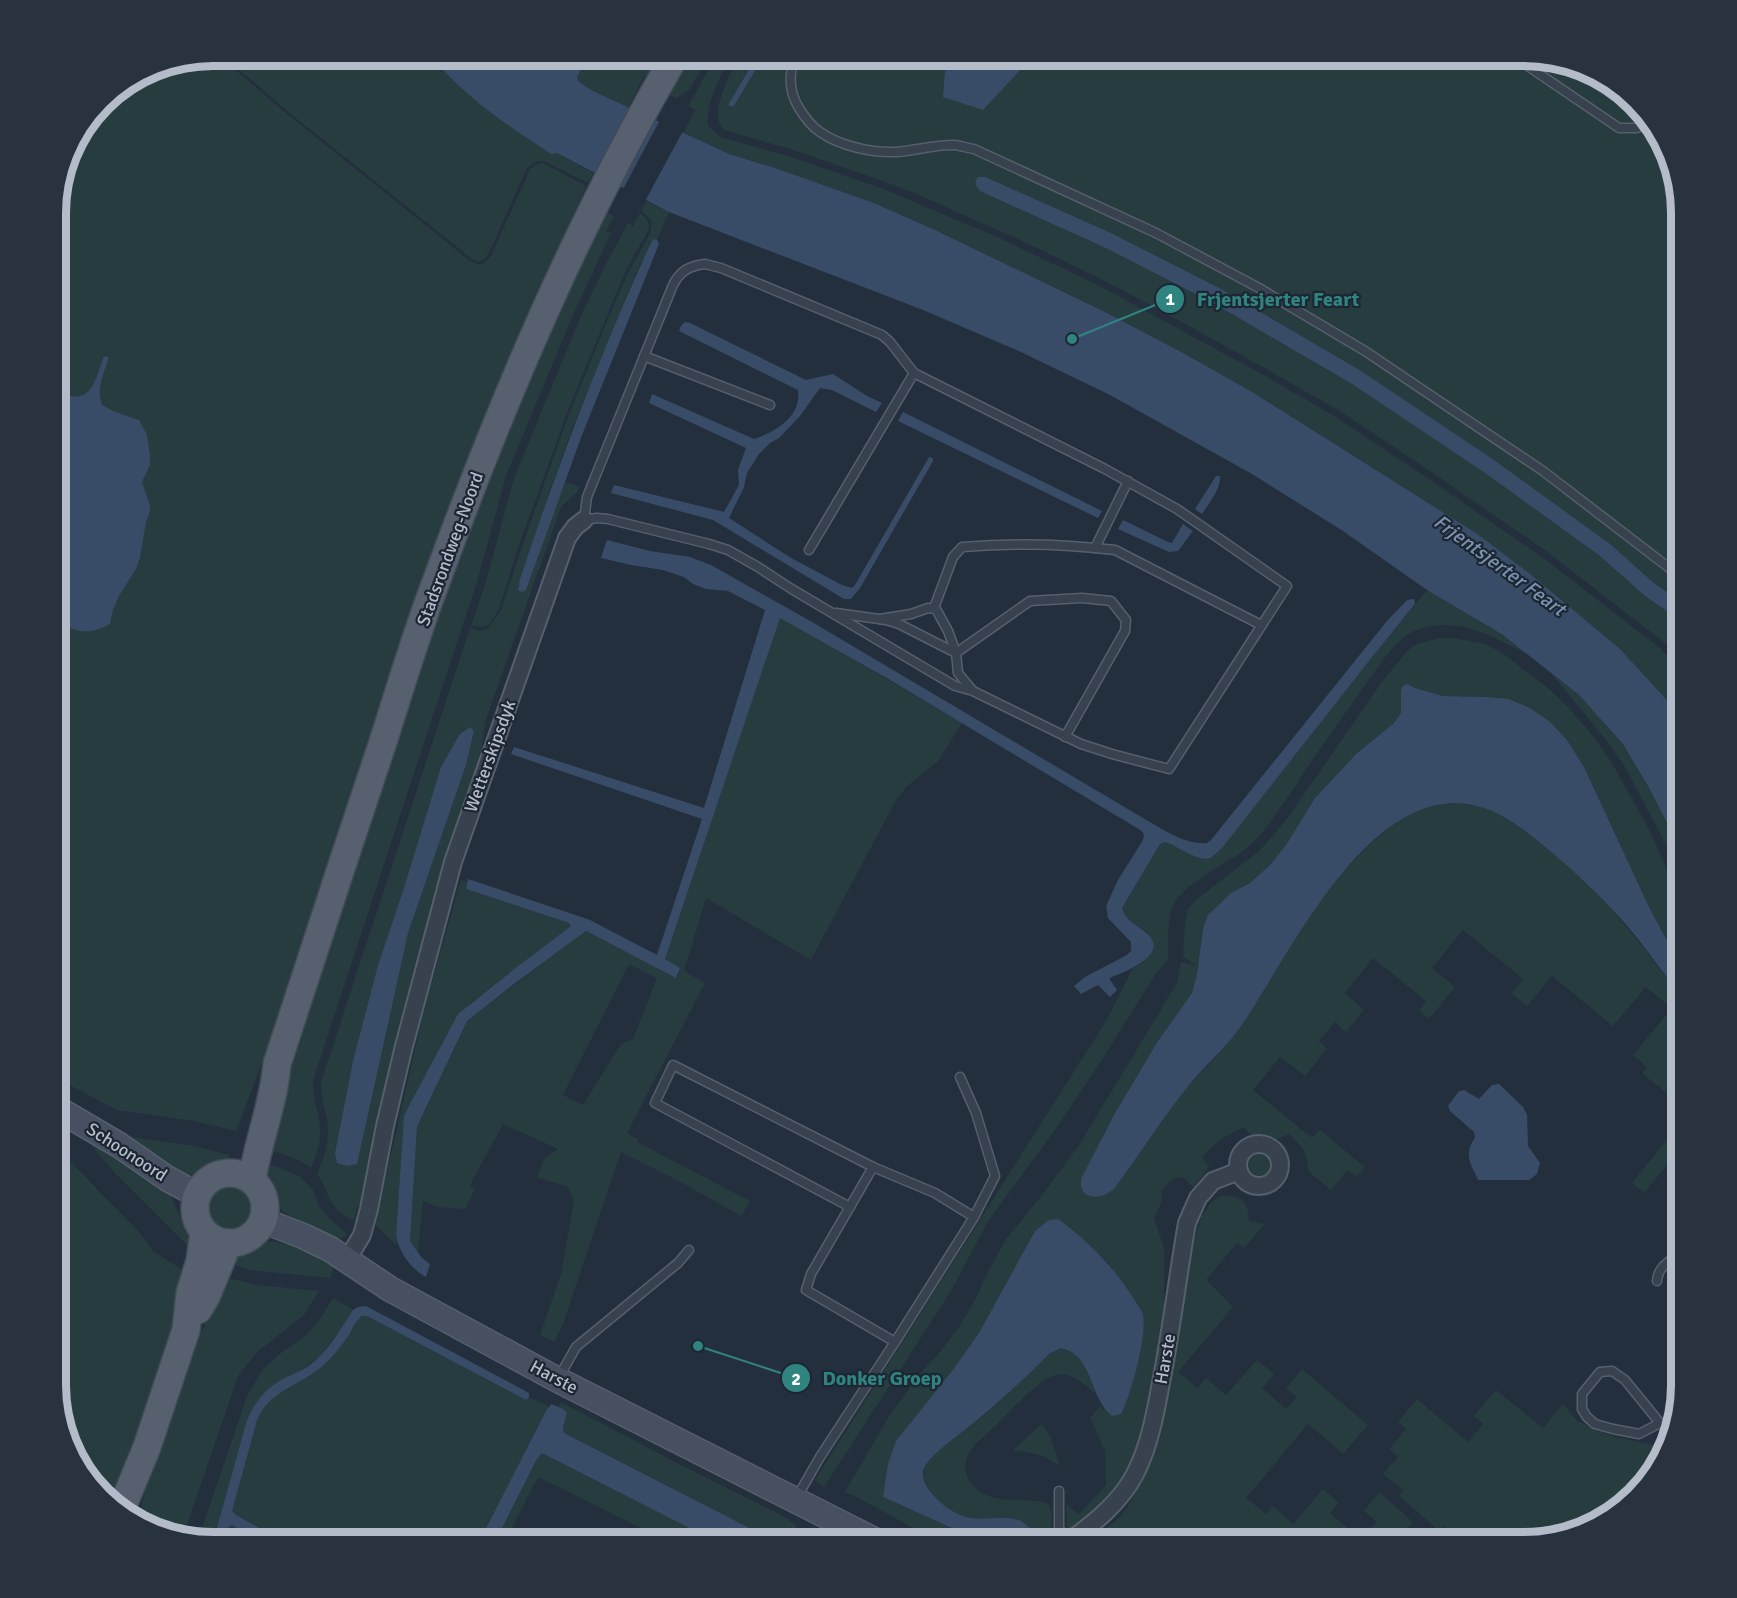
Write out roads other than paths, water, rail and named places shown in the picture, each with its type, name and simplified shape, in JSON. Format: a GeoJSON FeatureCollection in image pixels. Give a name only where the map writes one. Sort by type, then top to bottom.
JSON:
{"type":"FeatureCollection","features":[{"type":"Feature","properties":{"kind":"main road","name":"Stadsrondweg-Noord"},"geometry":{"type":"LineString","coordinates":[[240,1177],[256,1154],[275,1085],[277,1064],[435,584],[490,441],[540,321],[595,203],[669,66]]}},
{"type":"Feature","properties":{"kind":"main road"},"geometry":{"type":"LineString","coordinates":[[218,1175],[240,1177],[263,1195],[262,1220],[257,1230],[246,1240],[228,1244],[212,1240],[199,1225],[196,1215],[198,1195],[210,1180],[218,1175]]}},
{"type":"Feature","properties":{"kind":"main road"},"geometry":{"type":"LineString","coordinates":[[124,1503],[147,1447],[186,1330],[190,1293],[200,1261],[204,1232]]}},
{"type":"Feature","properties":{"kind":"main road"},"geometry":{"type":"LineString","coordinates":[[186,1330],[206,1297],[228,1244]]}},
{"type":"Feature","properties":{"kind":"main road"},"geometry":{"type":"LineString","coordinates":[[134,1509],[147,1447]]}},
{"type":"Feature","properties":{"kind":"street","name":"Wetterskipsdyk"},"geometry":{"type":"LineString","coordinates":[[347,1260],[365,1226],[400,1061],[453,862],[567,538],[574,527],[584,520]]}},
{"type":"Feature","properties":{"kind":"street","name":"Schoonoord"},"geometry":{"type":"LineString","coordinates":[[66,1114],[119,1145],[168,1179],[198,1195]]}},
{"type":"Feature","properties":{"kind":"street","name":"Harste"},"geometry":{"type":"LineString","coordinates":[[1082,1532],[1108,1510],[1134,1476],[1148,1440],[1158,1401],[1187,1223],[1198,1198],[1212,1181],[1239,1171]]}},
{"type":"Feature","properties":{"kind":"street","name":"Harste"},"geometry":{"type":"LineString","coordinates":[[262,1220],[303,1236],[347,1260],[390,1289],[558,1380],[795,1500],[840,1532]]}},
{"type":"Feature","properties":{"kind":"lane"},"geometry":{"type":"LineString","coordinates":[[792,66],[790,82],[794,100],[808,122],[821,134],[845,144],[870,150],[893,152],[955,145],[974,149],[1156,233],[1259,288],[1365,351],[1543,471],[1671,569]]}},
{"type":"Feature","properties":{"kind":"lane"},"geometry":{"type":"LineString","coordinates":[[1528,66],[1618,128],[1637,128],[1642,124]]}},
{"type":"Feature","properties":{"kind":"lane"},"geometry":{"type":"LineString","coordinates":[[705,264],[721,268],[882,335],[914,373],[1177,508],[1287,586],[1169,769],[1098,751],[973,691],[955,686],[728,550],[608,519],[584,520],[586,497],[677,276],[685,269],[705,264]]}},
{"type":"Feature","properties":{"kind":"lane"},"geometry":{"type":"LineString","coordinates":[[644,356],[770,405]]}},
{"type":"Feature","properties":{"kind":"lane"},"geometry":{"type":"LineString","coordinates":[[809,550],[914,373]]}},
{"type":"Feature","properties":{"kind":"lane"},"geometry":{"type":"LineString","coordinates":[[1095,548],[1128,482]]}},
{"type":"Feature","properties":{"kind":"lane"},"geometry":{"type":"LineString","coordinates":[[934,608],[953,557],[962,547],[992,544],[1095,548],[1115,550],[1261,625]]}},
{"type":"Feature","properties":{"kind":"lane"},"geometry":{"type":"LineString","coordinates":[[956,654],[1030,601],[1082,598],[1111,600],[1126,620],[1125,632],[1065,737]]}},
{"type":"Feature","properties":{"kind":"lane"},"geometry":{"type":"LineString","coordinates":[[879,619],[934,608]]}},
{"type":"Feature","properties":{"kind":"lane"},"geometry":{"type":"LineString","coordinates":[[934,608],[941,617],[956,654],[958,673],[973,691]]}},
{"type":"Feature","properties":{"kind":"lane"},"geometry":{"type":"LineString","coordinates":[[832,613],[879,619],[898,624],[956,654]]}},
{"type":"Feature","properties":{"kind":"lane"},"geometry":{"type":"LineString","coordinates":[[850,1207],[655,1103],[673,1065],[873,1167],[936,1194],[974,1217]]}},
{"type":"Feature","properties":{"kind":"lane"},"geometry":{"type":"LineString","coordinates":[[795,1500],[820,1457],[974,1217],[995,1176],[976,1113],[960,1077]]}},
{"type":"Feature","properties":{"kind":"lane"},"geometry":{"type":"LineString","coordinates":[[873,1167],[811,1274],[806,1290],[895,1342]]}},
{"type":"Feature","properties":{"kind":"lane"},"geometry":{"type":"LineString","coordinates":[[558,1380],[576,1347],[678,1263],[689,1250]]}},
{"type":"Feature","properties":{"kind":"lane"},"geometry":{"type":"LineString","coordinates":[[1657,1281],[1657,1274],[1662,1266],[1671,1260]]}},
{"type":"Feature","properties":{"kind":"lane"},"geometry":{"type":"LineString","coordinates":[[1660,1423],[1639,1434],[1595,1424],[1582,1409],[1582,1394],[1600,1372],[1612,1371],[1625,1380],[1665,1427]]}},
{"type":"Feature","properties":{"kind":"lane"},"geometry":{"type":"LineString","coordinates":[[1059,1491],[1059,1527],[1061,1532]]}},
{"type":"Feature","properties":{"kind":"water"},"geometry":{"type":"Polygon","coordinates":[[[440,66],[544,66],[556,70],[564,66],[583,66],[577,77],[578,81],[591,90],[729,154],[874,203],[935,230],[1103,311],[1252,392],[1476,533],[1530,574],[1620,649],[1671,703],[1671,831],[1623,744],[1579,695],[1503,635],[1427,590],[1343,531],[1252,474],[1110,395],[1021,352],[923,310],[669,212],[557,153],[551,154],[472,97],[440,66]]]}},
{"type":"Feature","properties":{"kind":"water"},"geometry":{"type":"Polygon","coordinates":[[[751,66],[758,66],[733,107],[728,105],[751,66]]]}},
{"type":"Feature","properties":{"kind":"water"},"geometry":{"type":"Polygon","coordinates":[[[956,66],[1024,66],[983,110],[943,97],[945,71],[956,66]]]}},
{"type":"Feature","properties":{"kind":"water"},"geometry":{"type":"Polygon","coordinates":[[[978,177],[985,177],[1113,234],[1221,289],[1361,371],[1494,460],[1610,544],[1671,595],[1671,614],[1645,596],[1600,556],[1485,473],[1352,384],[1213,303],[1106,248],[980,191],[976,181],[978,177]]]}},
{"type":"Feature","properties":{"kind":"water"},"geometry":{"type":"Polygon","coordinates":[[[653,239],[659,244],[582,435],[526,590],[522,592],[518,590],[520,579],[562,458],[609,339],[653,239]]]}},
{"type":"Feature","properties":{"kind":"water"},"geometry":{"type":"Polygon","coordinates":[[[685,322],[806,380],[833,374],[882,403],[876,412],[832,390],[820,388],[800,416],[779,438],[759,454],[747,473],[744,487],[729,518],[791,558],[852,588],[929,457],[933,458],[860,588],[851,599],[844,599],[713,520],[611,493],[614,485],[724,512],[739,485],[738,470],[746,448],[649,403],[652,394],[754,439],[778,428],[796,408],[798,390],[679,331],[685,322]]]}},
{"type":"Feature","properties":{"kind":"water"},"geometry":{"type":"Polygon","coordinates":[[[104,356],[109,357],[100,387],[100,399],[102,405],[113,411],[139,420],[147,435],[150,465],[142,482],[150,505],[150,512],[140,558],[136,569],[119,596],[110,624],[96,630],[83,631],[66,627],[66,396],[85,394],[94,384],[104,356]]]}},
{"type":"Feature","properties":{"kind":"water"},"geometry":{"type":"Polygon","coordinates":[[[903,412],[1102,511],[1098,518],[898,421],[903,412]]]}},
{"type":"Feature","properties":{"kind":"water"},"geometry":{"type":"Polygon","coordinates":[[[1216,476],[1220,476],[1219,486],[1202,514],[1195,509],[1216,476]]]}},
{"type":"Feature","properties":{"kind":"water"},"geometry":{"type":"Polygon","coordinates":[[[1123,520],[1172,543],[1183,524],[1193,531],[1178,551],[1169,552],[1118,529],[1123,520]]]}},
{"type":"Feature","properties":{"kind":"water"},"geometry":{"type":"Polygon","coordinates":[[[607,540],[650,551],[690,557],[711,565],[1176,837],[1199,843],[1207,843],[1211,840],[1387,621],[1407,600],[1414,599],[1415,604],[1222,848],[1210,858],[1205,859],[1165,842],[1160,844],[1122,908],[1128,919],[1152,939],[1154,947],[1151,954],[1136,966],[1110,978],[1117,990],[1110,997],[1098,985],[1081,994],[1074,986],[1085,977],[1131,951],[1131,942],[1108,918],[1106,906],[1118,880],[1143,840],[1142,831],[890,680],[780,618],[665,959],[680,968],[676,978],[586,931],[467,1021],[417,1127],[410,1241],[422,1258],[430,1264],[426,1277],[406,1259],[399,1247],[396,1235],[404,1115],[458,1014],[571,926],[569,923],[466,889],[468,879],[590,920],[657,955],[702,819],[511,754],[514,747],[704,808],[765,610],[728,591],[706,589],[693,584],[684,577],[663,570],[601,558],[607,540]]]}},
{"type":"Feature","properties":{"kind":"water"},"geometry":{"type":"Polygon","coordinates":[[[1407,684],[1443,696],[1508,699],[1528,707],[1549,721],[1567,740],[1584,767],[1649,907],[1671,945],[1671,983],[1621,918],[1564,863],[1510,821],[1484,808],[1443,804],[1406,817],[1370,843],[1338,878],[1309,918],[1239,1029],[1185,1090],[1114,1189],[1101,1196],[1087,1195],[1082,1190],[1082,1177],[1114,1115],[1158,1041],[1192,993],[1203,929],[1208,915],[1231,893],[1250,883],[1270,865],[1286,845],[1315,798],[1356,754],[1394,723],[1401,713],[1403,686],[1407,684]]]}},
{"type":"Feature","properties":{"kind":"water"},"geometry":{"type":"Polygon","coordinates":[[[470,727],[474,731],[466,765],[408,933],[357,1164],[347,1166],[337,1163],[335,1153],[353,1061],[378,965],[441,767],[460,734],[470,727]]]}},
{"type":"Feature","properties":{"kind":"water"},"geometry":{"type":"Polygon","coordinates":[[[1499,1084],[1523,1107],[1527,1115],[1528,1146],[1540,1163],[1537,1174],[1529,1180],[1478,1180],[1469,1154],[1475,1138],[1474,1132],[1450,1111],[1448,1106],[1459,1091],[1464,1090],[1479,1099],[1492,1085],[1499,1084]]]}},
{"type":"Feature","properties":{"kind":"water"},"geometry":{"type":"Polygon","coordinates":[[[1058,1219],[1080,1236],[1110,1266],[1141,1309],[1144,1325],[1137,1365],[1121,1414],[1112,1416],[1100,1401],[1080,1359],[1061,1348],[1049,1354],[999,1401],[942,1448],[928,1462],[923,1474],[928,1488],[938,1500],[963,1516],[1011,1518],[1023,1522],[1030,1528],[1028,1532],[961,1532],[883,1497],[888,1464],[896,1441],[979,1333],[1035,1231],[1049,1220],[1058,1219]]]}},
{"type":"Feature","properties":{"kind":"water"},"geometry":{"type":"Polygon","coordinates":[[[366,1306],[529,1393],[529,1397],[526,1400],[367,1316],[362,1316],[328,1361],[271,1400],[257,1420],[232,1511],[267,1532],[245,1532],[232,1525],[226,1532],[216,1532],[246,1423],[253,1409],[272,1386],[310,1365],[333,1340],[353,1310],[366,1306]]]}},
{"type":"Feature","properties":{"kind":"water"},"geometry":{"type":"Polygon","coordinates":[[[552,1404],[567,1413],[563,1427],[564,1433],[757,1532],[697,1532],[542,1453],[500,1532],[484,1532],[547,1409],[552,1404]]]}},
{"type":"Feature","properties":{"kind":"place","name":"Frjentsjerter Feart"},"geometry":{"type":"Point","coordinates":[1072,339]}},
{"type":"Feature","properties":{"kind":"place","name":"Donker Groep"},"geometry":{"type":"Point","coordinates":[698,1346]}}]}
